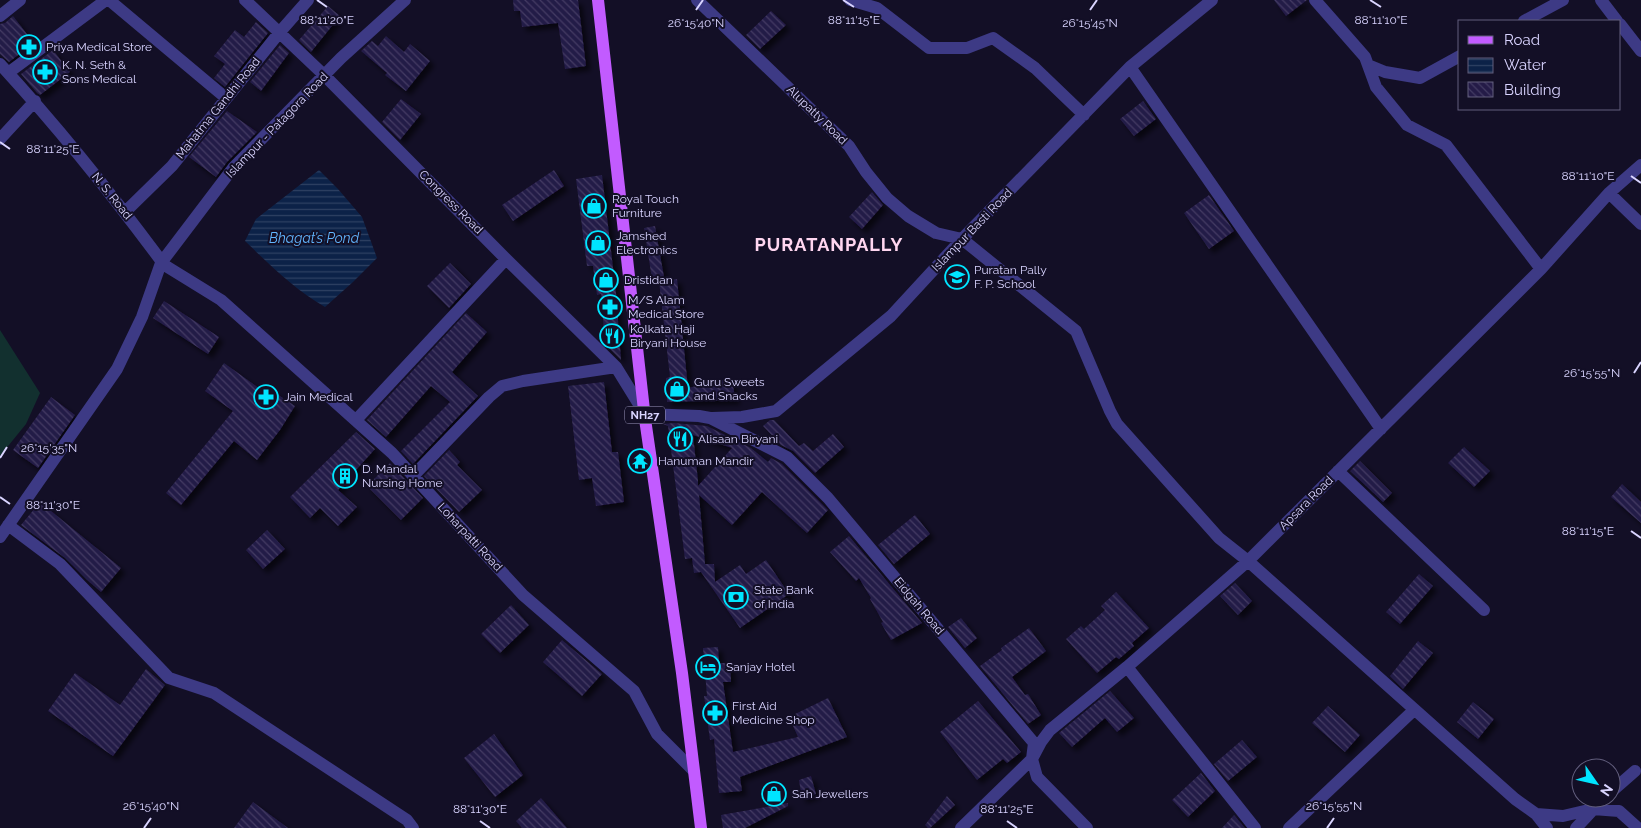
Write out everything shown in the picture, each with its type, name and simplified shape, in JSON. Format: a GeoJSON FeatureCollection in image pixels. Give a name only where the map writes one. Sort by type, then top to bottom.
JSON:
{"type":"FeatureCollection","features":[{"type":"Feature","properties":{"kind":"main road","name":"NH27"},"geometry":{"type":"LineString","coordinates":[[598,0],[645,414],[682,673],[701,828]]}},
{"type":"Feature","properties":{"kind":"street"},"geometry":{"type":"LineString","coordinates":[[0,16],[20,0]]}},
{"type":"Feature","properties":{"kind":"street"},"geometry":{"type":"LineString","coordinates":[[4,68],[108,0],[226,98]]}},
{"type":"Feature","properties":{"kind":"street","name":"Congress Road"},"geometry":{"type":"LineString","coordinates":[[245,0],[324,74],[616,367],[645,414]]}},
{"type":"Feature","properties":{"kind":"street","name":"Mahatma Gandhi Road"},"geometry":{"type":"LineString","coordinates":[[126,212],[172,166],[279,33],[308,0]]}},
{"type":"Feature","properties":{"kind":"street","name":"Alupatty Road"},"geometry":{"type":"LineString","coordinates":[[697,0],[849,146],[886,198],[908,216],[936,233],[962,239]]}},
{"type":"Feature","properties":{"kind":"street"},"geometry":{"type":"LineString","coordinates":[[850,0],[877,8],[929,48],[967,48],[993,38],[1035,68],[1084,115]]}},
{"type":"Feature","properties":{"kind":"street"},"geometry":{"type":"LineString","coordinates":[[1315,0],[1366,57],[1376,87],[1406,125],[1446,145],[1540,269]]}},
{"type":"Feature","properties":{"kind":"street"},"geometry":{"type":"LineString","coordinates":[[1526,20],[1563,0]]}},
{"type":"Feature","properties":{"kind":"street"},"geometry":{"type":"LineString","coordinates":[[1601,0],[1616,20]]}},
{"type":"Feature","properties":{"kind":"street","name":"Islampur - Patagora Road"},"geometry":{"type":"LineString","coordinates":[[0,538],[117,369],[142,317],[161,262],[233,168],[324,74],[402,1]]}},
{"type":"Feature","properties":{"kind":"street","name":"Islampur Basti Road"},"geometry":{"type":"LineString","coordinates":[[710,418],[742,417],[776,411],[891,316],[962,239],[1130,67],[1205,2]]}},
{"type":"Feature","properties":{"kind":"street"},"geometry":{"type":"LineString","coordinates":[[1621,25],[1641,51]]}},
{"type":"Feature","properties":{"kind":"street"},"geometry":{"type":"LineString","coordinates":[[1368,65],[1385,72],[1420,78],[1458,57]]}},
{"type":"Feature","properties":{"kind":"street"},"geometry":{"type":"LineString","coordinates":[[1130,67],[1381,429]]}},
{"type":"Feature","properties":{"kind":"street","name":"N. S. Road"},"geometry":{"type":"LineString","coordinates":[[4,68],[35,101],[126,212],[161,262]]}},
{"type":"Feature","properties":{"kind":"street"},"geometry":{"type":"LineString","coordinates":[[0,139],[35,101]]}},
{"type":"Feature","properties":{"kind":"street","name":"Apsara Road"},"geometry":{"type":"LineString","coordinates":[[961,828],[1032,759],[1050,730],[1127,667],[1248,561],[1540,269],[1609,193],[1641,165]]}},
{"type":"Feature","properties":{"kind":"street"},"geometry":{"type":"LineString","coordinates":[[1609,193],[1641,224]]}},
{"type":"Feature","properties":{"kind":"street"},"geometry":{"type":"LineString","coordinates":[[962,239],[1076,331],[1110,411],[1118,424],[1219,538],[1248,561],[1515,799],[1536,814],[1547,828]]}},
{"type":"Feature","properties":{"kind":"street"},"geometry":{"type":"LineString","coordinates":[[356,420],[506,258]]}},
{"type":"Feature","properties":{"kind":"street","name":"Loharpatti Road"},"geometry":{"type":"LineString","coordinates":[[161,262],[221,300],[392,453],[524,595],[634,691],[657,734],[693,770]]}},
{"type":"Feature","properties":{"kind":"street"},"geometry":{"type":"LineString","coordinates":[[413,476],[489,396],[502,386],[616,367]]}},
{"type":"Feature","properties":{"kind":"street"},"geometry":{"type":"LineString","coordinates":[[645,414],[710,418]]}},
{"type":"Feature","properties":{"kind":"street","name":"Eidgah Road"},"geometry":{"type":"LineString","coordinates":[[710,418],[787,457],[828,498],[1034,743],[1032,759],[1037,777],[1087,828]]}},
{"type":"Feature","properties":{"kind":"street"},"geometry":{"type":"LineString","coordinates":[[1338,471],[1484,610]]}},
{"type":"Feature","properties":{"kind":"street"},"geometry":{"type":"LineString","coordinates":[[8,526],[60,564],[169,678],[214,693],[407,820],[413,828]]}},
{"type":"Feature","properties":{"kind":"street"},"geometry":{"type":"LineString","coordinates":[[1127,667],[1255,828]]}},
{"type":"Feature","properties":{"kind":"street"},"geometry":{"type":"LineString","coordinates":[[1289,828],[1414,710]]}},
{"type":"Feature","properties":{"kind":"street"},"geometry":{"type":"LineString","coordinates":[[1621,783],[1635,771]]}},
{"type":"Feature","properties":{"kind":"street"},"geometry":{"type":"LineString","coordinates":[[1536,814],[1563,816],[1593,809],[1619,811],[1638,828]]}},
{"type":"Feature","properties":{"kind":"street"},"geometry":{"type":"LineString","coordinates":[[1576,828],[1593,809]]}},
{"type":"Feature","properties":{"kind":"green space"},"geometry":{"type":"Polygon","coordinates":[[[0,330],[40,393],[26,424],[0,456],[0,330]]]}},
{"type":"Feature","properties":{"kind":"water","name":"Bhagat’s Pond"},"geometry":{"type":"Polygon","coordinates":[[[319,170],[362,217],[377,258],[325,307],[293,285],[245,241],[256,219],[319,170]]]}},
{"type":"Feature","properties":{"kind":"building"},"geometry":{"type":"Polygon","coordinates":[[[513,0],[578,0],[586,66],[565,69],[558,23],[522,27],[520,11],[514,11],[513,0]]]}},
{"type":"Feature","properties":{"kind":"building"},"geometry":{"type":"Polygon","coordinates":[[[1274,0],[1307,0],[1286,16],[1274,0]]]}},
{"type":"Feature","properties":{"kind":"building"},"geometry":{"type":"Polygon","coordinates":[[[328,6],[340,16],[311,52],[299,40],[328,6]]]}},
{"type":"Feature","properties":{"kind":"building"},"geometry":{"type":"Polygon","coordinates":[[[771,11],[786,25],[760,49],[746,35],[771,11]]]}},
{"type":"Feature","properties":{"kind":"building"},"geometry":{"type":"Polygon","coordinates":[[[13,16],[34,43],[9,62],[0,54],[0,24],[5,23],[13,16]]]}},
{"type":"Feature","properties":{"kind":"building"},"geometry":{"type":"Polygon","coordinates":[[[256,22],[268,33],[225,87],[214,78],[225,64],[214,56],[235,30],[244,37],[256,22]]]}},
{"type":"Feature","properties":{"kind":"building"},"geometry":{"type":"Polygon","coordinates":[[[386,36],[404,52],[410,44],[430,61],[406,91],[385,75],[387,73],[361,51],[372,41],[378,46],[386,36]]]}},
{"type":"Feature","properties":{"kind":"building"},"geometry":{"type":"Polygon","coordinates":[[[280,45],[289,53],[261,91],[250,82],[280,45]]]}},
{"type":"Feature","properties":{"kind":"building"},"geometry":{"type":"Polygon","coordinates":[[[53,50],[70,72],[40,95],[21,74],[53,50]]]}},
{"type":"Feature","properties":{"kind":"building"},"geometry":{"type":"Polygon","coordinates":[[[401,99],[421,114],[400,140],[382,122],[401,99]]]}},
{"type":"Feature","properties":{"kind":"building"},"geometry":{"type":"Polygon","coordinates":[[[1143,101],[1156,119],[1134,136],[1120,119],[1143,101]]]}},
{"type":"Feature","properties":{"kind":"building"},"geometry":{"type":"Polygon","coordinates":[[[227,111],[257,132],[227,162],[216,177],[189,157],[227,111]]]}},
{"type":"Feature","properties":{"kind":"building"},"geometry":{"type":"Polygon","coordinates":[[[554,170],[564,186],[513,221],[502,205],[554,170]]]}},
{"type":"Feature","properties":{"kind":"building"},"geometry":{"type":"Polygon","coordinates":[[[602,175],[616,293],[621,360],[605,344],[601,294],[597,295],[593,266],[587,266],[576,179],[602,175]]]}},
{"type":"Feature","properties":{"kind":"building"},"geometry":{"type":"Polygon","coordinates":[[[872,192],[883,205],[862,229],[849,217],[872,192]]]}},
{"type":"Feature","properties":{"kind":"building"},"geometry":{"type":"Polygon","coordinates":[[[1209,195],[1234,231],[1209,249],[1184,213],[1209,195]]]}},
{"type":"Feature","properties":{"kind":"building"},"geometry":{"type":"Polygon","coordinates":[[[655,226],[664,277],[652,279],[644,228],[655,226]]]}},
{"type":"Feature","properties":{"kind":"building"},"geometry":{"type":"Polygon","coordinates":[[[450,263],[471,284],[449,308],[427,286],[450,263]]]}},
{"type":"Feature","properties":{"kind":"building"},"geometry":{"type":"Polygon","coordinates":[[[677,279],[688,388],[731,378],[736,400],[667,402],[666,378],[670,377],[659,281],[677,279]]]}},
{"type":"Feature","properties":{"kind":"building"},"geometry":{"type":"Polygon","coordinates":[[[164,301],[219,337],[208,354],[153,318],[164,301]]]}},
{"type":"Feature","properties":{"kind":"building"},"geometry":{"type":"Polygon","coordinates":[[[466,313],[487,332],[452,372],[478,396],[413,464],[401,451],[450,402],[431,386],[386,437],[367,420],[466,313]]]}},
{"type":"Feature","properties":{"kind":"building"},"geometry":{"type":"Polygon","coordinates":[[[224,363],[263,391],[265,386],[295,406],[280,430],[257,460],[234,441],[181,505],[166,493],[233,411],[205,391],[224,363]]]}},
{"type":"Feature","properties":{"kind":"building"},"geometry":{"type":"Polygon","coordinates":[[[604,382],[612,452],[618,452],[624,502],[596,506],[592,478],[579,480],[568,386],[604,382]]]}},
{"type":"Feature","properties":{"kind":"building"},"geometry":{"type":"Polygon","coordinates":[[[51,397],[75,415],[38,468],[13,450],[51,397]]]}},
{"type":"Feature","properties":{"kind":"building"},"geometry":{"type":"Polygon","coordinates":[[[770,420],[774,420],[799,446],[804,443],[813,451],[833,434],[844,447],[815,473],[793,451],[781,445],[763,426],[770,420]]]}},
{"type":"Feature","properties":{"kind":"building"},"geometry":{"type":"Polygon","coordinates":[[[663,424],[707,426],[751,448],[768,462],[771,458],[782,464],[828,510],[807,533],[762,492],[732,525],[699,495],[705,564],[714,564],[715,582],[740,565],[746,574],[766,560],[789,594],[740,628],[701,572],[694,573],[692,558],[685,559],[668,426],[663,424]],[[693,435],[698,486],[732,448],[693,435]]]}},
{"type":"Feature","properties":{"kind":"building","name":"D. Mandal Nursing Home"},"geometry":{"type":"Polygon","coordinates":[[[356,432],[375,449],[338,490],[357,507],[338,526],[320,508],[310,518],[290,497],[356,432]]]}},
{"type":"Feature","properties":{"kind":"building"},"geometry":{"type":"Polygon","coordinates":[[[1464,447],[1490,471],[1474,487],[1448,463],[1464,447]]]}},
{"type":"Feature","properties":{"kind":"building"},"geometry":{"type":"Polygon","coordinates":[[[449,450],[460,462],[457,465],[482,490],[459,512],[424,476],[449,450]]]}},
{"type":"Feature","properties":{"kind":"building"},"geometry":{"type":"Polygon","coordinates":[[[1360,461],[1392,493],[1383,502],[1350,471],[1360,461]]]}},
{"type":"Feature","properties":{"kind":"building"},"geometry":{"type":"Polygon","coordinates":[[[390,463],[423,498],[401,520],[367,486],[390,463]]]}},
{"type":"Feature","properties":{"kind":"building"},"geometry":{"type":"Polygon","coordinates":[[[1622,484],[1641,502],[1641,523],[1611,497],[1622,484]]]}},
{"type":"Feature","properties":{"kind":"building"},"geometry":{"type":"Polygon","coordinates":[[[40,502],[121,568],[101,592],[65,558],[21,525],[40,502]]]}},
{"type":"Feature","properties":{"kind":"building"},"geometry":{"type":"Polygon","coordinates":[[[915,515],[930,534],[894,564],[878,545],[915,515]]]}},
{"type":"Feature","properties":{"kind":"building"},"geometry":{"type":"Polygon","coordinates":[[[267,530],[285,549],[263,569],[246,550],[267,530]]]}},
{"type":"Feature","properties":{"kind":"building"},"geometry":{"type":"Polygon","coordinates":[[[849,536],[922,623],[891,640],[859,578],[856,581],[830,552],[849,536]]]}},
{"type":"Feature","properties":{"kind":"building"},"geometry":{"type":"Polygon","coordinates":[[[1419,574],[1433,586],[1400,624],[1386,612],[1419,574]]]}},
{"type":"Feature","properties":{"kind":"building"},"geometry":{"type":"Polygon","coordinates":[[[1235,583],[1252,601],[1238,615],[1220,596],[1235,583]]]}},
{"type":"Feature","properties":{"kind":"building"},"geometry":{"type":"Polygon","coordinates":[[[1116,592],[1149,628],[1132,643],[1134,646],[1119,659],[1116,657],[1097,673],[1066,639],[1081,626],[1084,629],[1105,610],[1101,606],[1116,592]]]}},
{"type":"Feature","properties":{"kind":"building"},"geometry":{"type":"Polygon","coordinates":[[[511,605],[529,625],[500,653],[481,634],[511,605]]]}},
{"type":"Feature","properties":{"kind":"building"},"geometry":{"type":"Polygon","coordinates":[[[961,618],[977,638],[965,648],[948,627],[961,618]]]}},
{"type":"Feature","properties":{"kind":"building"},"geometry":{"type":"Polygon","coordinates":[[[1029,628],[1046,651],[1012,677],[1025,695],[1028,694],[1041,715],[1028,724],[980,666],[1029,628]]]}},
{"type":"Feature","properties":{"kind":"building"},"geometry":{"type":"Polygon","coordinates":[[[562,640],[602,674],[582,696],[543,662],[562,640]]]}},
{"type":"Feature","properties":{"kind":"building"},"geometry":{"type":"Polygon","coordinates":[[[1418,641],[1433,653],[1403,689],[1390,676],[1418,641]]]}},
{"type":"Feature","properties":{"kind":"building"},"geometry":{"type":"Polygon","coordinates":[[[718,647],[719,663],[730,663],[731,682],[723,682],[733,752],[798,737],[789,717],[828,698],[847,737],[740,777],[742,791],[719,793],[714,739],[710,740],[704,696],[707,696],[703,648],[718,647]]]}},
{"type":"Feature","properties":{"kind":"building"},"geometry":{"type":"Polygon","coordinates":[[[146,669],[165,685],[113,756],[48,711],[75,673],[120,705],[146,669]]]}},
{"type":"Feature","properties":{"kind":"building"},"geometry":{"type":"Polygon","coordinates":[[[1110,691],[1134,718],[1117,732],[1105,718],[1072,747],[1059,733],[1110,691]]]}},
{"type":"Feature","properties":{"kind":"building"},"geometry":{"type":"Polygon","coordinates":[[[978,701],[1021,752],[1007,763],[1003,759],[977,780],[940,732],[978,701]]]}},
{"type":"Feature","properties":{"kind":"building"},"geometry":{"type":"Polygon","coordinates":[[[1473,702],[1494,719],[1478,739],[1457,722],[1473,702]]]}},
{"type":"Feature","properties":{"kind":"building"},"geometry":{"type":"Polygon","coordinates":[[[1328,706],[1360,735],[1345,752],[1312,723],[1328,706]]]}},
{"type":"Feature","properties":{"kind":"building"},"geometry":{"type":"Polygon","coordinates":[[[494,734],[523,775],[495,797],[464,758],[494,734]]]}},
{"type":"Feature","properties":{"kind":"building"},"geometry":{"type":"Polygon","coordinates":[[[1242,740],[1257,757],[1228,781],[1214,764],[1242,740]]]}},
{"type":"Feature","properties":{"kind":"building"},"geometry":{"type":"Polygon","coordinates":[[[1201,773],[1215,791],[1188,817],[1172,800],[1201,773]]]}},
{"type":"Feature","properties":{"kind":"building"},"geometry":{"type":"Polygon","coordinates":[[[811,776],[816,794],[802,799],[799,780],[811,776]]]}},
{"type":"Feature","properties":{"kind":"building"},"geometry":{"type":"Polygon","coordinates":[[[947,796],[955,805],[928,828],[925,825],[947,796]]]}},
{"type":"Feature","properties":{"kind":"building"},"geometry":{"type":"Polygon","coordinates":[[[541,798],[567,828],[522,828],[516,821],[541,798]]]}},
{"type":"Feature","properties":{"kind":"building"},"geometry":{"type":"Polygon","coordinates":[[[253,802],[288,828],[234,828],[253,802]]]}},
{"type":"Feature","properties":{"kind":"building"},"geometry":{"type":"Polygon","coordinates":[[[788,803],[788,806],[745,828],[723,828],[721,815],[788,803]]]}},
{"type":"Feature","properties":{"kind":"building"},"geometry":{"type":"Polygon","coordinates":[[[1234,815],[1245,828],[1222,828],[1234,815]]]}},
{"type":"Feature","properties":{"kind":"place","name":"Priya Medical Store"},"geometry":{"type":"Point","coordinates":[29,47]}},
{"type":"Feature","properties":{"kind":"place","name":"K. N. Seth & Sons Medical"},"geometry":{"type":"Point","coordinates":[45,72]}},
{"type":"Feature","properties":{"kind":"place","name":"Royal Touch Furniture"},"geometry":{"type":"Point","coordinates":[594,206]}},
{"type":"Feature","properties":{"kind":"place","name":"Jamshed Electronics"},"geometry":{"type":"Point","coordinates":[598,243]}},
{"type":"Feature","properties":{"kind":"place","name":"Puratan Pally F. P. School"},"geometry":{"type":"Point","coordinates":[957,277]}},
{"type":"Feature","properties":{"kind":"place","name":"Dristidan"},"geometry":{"type":"Point","coordinates":[606,280]}},
{"type":"Feature","properties":{"kind":"place","name":"M/S Alam Medical Store"},"geometry":{"type":"Point","coordinates":[610,307]}},
{"type":"Feature","properties":{"kind":"place","name":"Kolkata Haji Biryani House"},"geometry":{"type":"Point","coordinates":[612,336]}},
{"type":"Feature","properties":{"kind":"place","name":"Guru Sweets and Snacks"},"geometry":{"type":"Point","coordinates":[677,389]}},
{"type":"Feature","properties":{"kind":"place","name":"Jain Medical"},"geometry":{"type":"Point","coordinates":[266,397]}},
{"type":"Feature","properties":{"kind":"place","name":"Alisaan Biryani"},"geometry":{"type":"Point","coordinates":[680,439]}},
{"type":"Feature","properties":{"kind":"place","name":"Hanuman Mandir"},"geometry":{"type":"Point","coordinates":[640,461]}},
{"type":"Feature","properties":{"kind":"place","name":"D. Mandal Nursing Home"},"geometry":{"type":"Point","coordinates":[345,476]}},
{"type":"Feature","properties":{"kind":"place","name":"State Bank of India"},"geometry":{"type":"Point","coordinates":[736,597]}},
{"type":"Feature","properties":{"kind":"place","name":"Sanjay Hotel"},"geometry":{"type":"Point","coordinates":[708,667]}},
{"type":"Feature","properties":{"kind":"place","name":"First Aid Medicine Shop"},"geometry":{"type":"Point","coordinates":[715,713]}},
{"type":"Feature","properties":{"kind":"place","name":"Sah Jewellers"},"geometry":{"type":"Point","coordinates":[774,794]}},
{"type":"Feature","properties":{"kind":"district","name":"PURATANPALLY"},"geometry":{"type":"Point","coordinates":[829,244]}}]}
